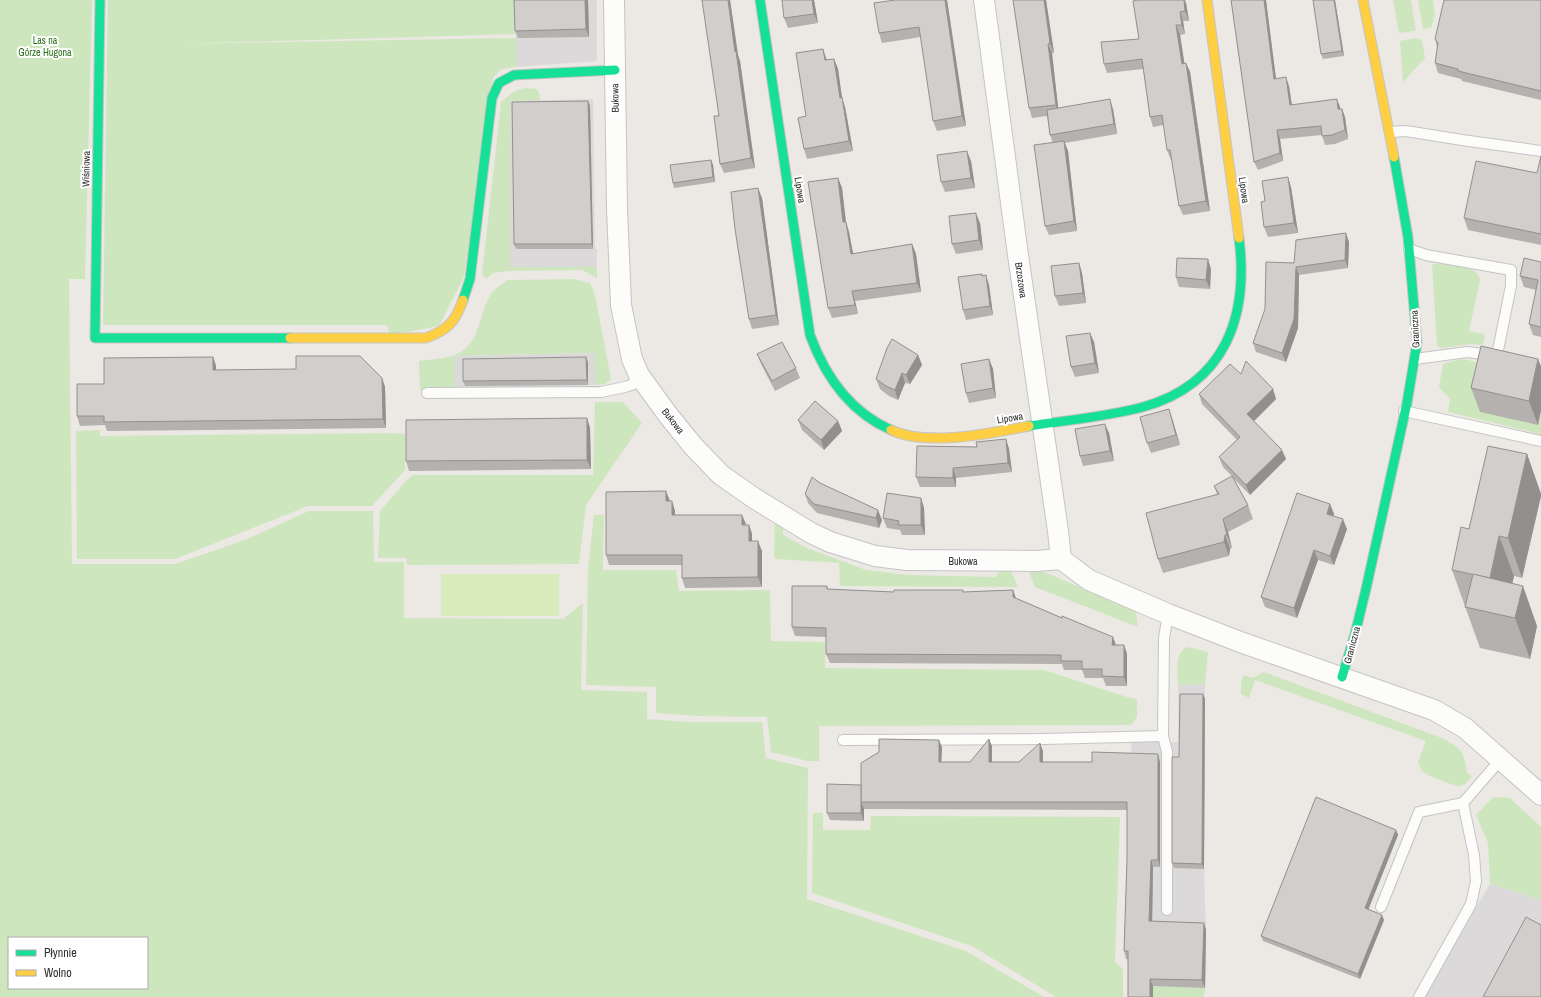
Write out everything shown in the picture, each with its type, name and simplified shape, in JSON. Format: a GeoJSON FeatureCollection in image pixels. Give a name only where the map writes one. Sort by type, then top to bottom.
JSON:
{"type":"FeatureCollection","features":[{"type":"Feature","properties":{"kind":"street","name":"Wiśniowa"},"geometry":{"type":"LineString","coordinates":[[100,0],[95,338],[426,338],[443,331],[453,320],[463,301],[470,279],[492,98],[499,83],[514,75],[615,70]]}},
{"type":"Feature","properties":{"kind":"street","name":"Bukowa"},"geometry":{"type":"LineString","coordinates":[[614,0],[616,208],[621,305],[632,359],[639,375],[668,415],[693,446],[721,475],[754,498],[830,542],[875,556],[906,560],[1036,561],[1061,559]]}},
{"type":"Feature","properties":{"kind":"street","name":"Lipowa"},"geometry":{"type":"LineString","coordinates":[[760,0],[810,335],[814,348],[841,393],[869,418],[881,426],[896,432],[918,437],[942,438],[1130,410],[1155,403],[1180,391],[1198,380],[1224,350],[1233,333],[1238,314],[1241,293],[1241,254],[1207,0]]}},
{"type":"Feature","properties":{"kind":"street","name":"Brzozowa"},"geometry":{"type":"LineString","coordinates":[[984,0],[1061,559]]}},
{"type":"Feature","properties":{"kind":"street","name":"Graniczna"},"geometry":{"type":"LineString","coordinates":[[1342,677],[1355,634],[1404,411],[1417,343],[1409,249],[1390,132],[1363,0]]}},
{"type":"Feature","properties":{"kind":"street","name":"Graniczna"},"geometry":{"type":"LineString","coordinates":[[1061,559],[1089,580],[1168,614],[1434,710],[1466,728],[1541,795]]}},
{"type":"Feature","properties":{"kind":"lane"},"geometry":{"type":"LineString","coordinates":[[1390,132],[1406,131],[1541,151]]}},
{"type":"Feature","properties":{"kind":"lane"},"geometry":{"type":"LineString","coordinates":[[1409,249],[1426,255],[1511,270],[1511,286],[1501,356],[1467,352],[1415,359]]}},
{"type":"Feature","properties":{"kind":"lane"},"geometry":{"type":"LineString","coordinates":[[427,393],[601,392],[625,387],[643,381]]}},
{"type":"Feature","properties":{"kind":"lane"},"geometry":{"type":"LineString","coordinates":[[1404,411],[1541,441]]}},
{"type":"Feature","properties":{"kind":"lane"},"geometry":{"type":"LineString","coordinates":[[1167,910],[1167,752],[1163,736],[1164,638],[1168,614]]}},
{"type":"Feature","properties":{"kind":"lane"},"geometry":{"type":"LineString","coordinates":[[844,740],[1044,739],[1163,736]]}},
{"type":"Feature","properties":{"kind":"lane"},"geometry":{"type":"LineString","coordinates":[[1381,907],[1419,812],[1463,803],[1501,759]]}},
{"type":"Feature","properties":{"kind":"lane"},"geometry":{"type":"LineString","coordinates":[[1419,997],[1471,904],[1476,881],[1474,855],[1468,820],[1463,803]]}},
{"type":"Feature","properties":{"kind":"shaded area"},"geometry":{"type":"Polygon","coordinates":[[[515,0],[597,0],[597,61],[516,67],[515,0]]]}},
{"type":"Feature","properties":{"kind":"shaded area"},"geometry":{"type":"Polygon","coordinates":[[[593,99],[595,247],[597,249],[597,267],[510,268],[510,101],[593,99]]]}},
{"type":"Feature","properties":{"kind":"shaded area"},"geometry":{"type":"Polygon","coordinates":[[[595,353],[596,385],[454,389],[454,356],[595,353]]]}},
{"type":"Feature","properties":{"kind":"shaded area"},"geometry":{"type":"Polygon","coordinates":[[[1205,684],[1205,988],[1130,985],[1131,964],[1126,959],[1130,761],[1132,742],[1178,742],[1178,685],[1205,684]]]}},
{"type":"Feature","properties":{"kind":"shaded area"},"geometry":{"type":"Polygon","coordinates":[[[1490,884],[1541,900],[1541,997],[1423,997],[1490,884]]]}},
{"type":"Feature","properties":{"kind":"green space","name":"Las na Górze Hugona"},"geometry":{"type":"Polygon","coordinates":[[[0,0],[92,0],[85,279],[69,279],[72,564],[175,564],[245,540],[309,511],[373,511],[374,562],[404,562],[404,618],[563,619],[583,603],[581,690],[647,692],[647,719],[688,722],[762,722],[766,758],[808,768],[807,899],[966,951],[1044,997],[0,997],[0,0]]]}},
{"type":"Feature","properties":{"kind":"green space"},"geometry":{"type":"Polygon","coordinates":[[[108,0],[514,0],[515,34],[174,44],[516,38],[516,67],[501,69],[493,78],[464,277],[439,326],[390,335],[387,325],[103,325],[108,0]]]}},
{"type":"Feature","properties":{"kind":"green space"},"geometry":{"type":"Polygon","coordinates":[[[1393,0],[1411,0],[1416,31],[1399,33],[1393,0]]]}},
{"type":"Feature","properties":{"kind":"green space"},"geometry":{"type":"Polygon","coordinates":[[[1418,0],[1433,0],[1435,15],[1431,28],[1423,29],[1418,0]]]}},
{"type":"Feature","properties":{"kind":"green space"},"geometry":{"type":"Polygon","coordinates":[[[1417,38],[1422,41],[1425,58],[1403,82],[1400,41],[1417,38]]]}},
{"type":"Feature","properties":{"kind":"green space"},"geometry":{"type":"Polygon","coordinates":[[[526,88],[536,89],[539,93],[540,100],[510,101],[510,267],[597,267],[597,278],[582,270],[508,271],[493,273],[486,279],[482,274],[501,103],[512,93],[526,88]]]}},
{"type":"Feature","properties":{"kind":"green space"},"geometry":{"type":"Polygon","coordinates":[[[1443,263],[1465,267],[1478,275],[1480,280],[1469,331],[1483,334],[1485,337],[1483,343],[1480,345],[1470,344],[1442,348],[1437,346],[1432,264],[1443,263]]]}},
{"type":"Feature","properties":{"kind":"green space"},"geometry":{"type":"Polygon","coordinates":[[[574,279],[590,283],[595,295],[611,379],[605,384],[596,385],[594,353],[455,356],[454,389],[420,390],[419,361],[452,356],[462,351],[473,339],[477,331],[488,298],[500,285],[508,280],[574,279]]]}},
{"type":"Feature","properties":{"kind":"green space"},"geometry":{"type":"Polygon","coordinates":[[[1460,359],[1486,365],[1538,425],[1541,410],[1541,434],[1448,412],[1450,399],[1439,387],[1443,364],[1460,359]]]}},
{"type":"Feature","properties":{"kind":"green space"},"geometry":{"type":"Polygon","coordinates":[[[595,402],[623,402],[642,423],[586,505],[579,564],[407,565],[407,558],[378,558],[380,511],[413,475],[593,475],[595,402]]]}},
{"type":"Feature","properties":{"kind":"green space"},"geometry":{"type":"Polygon","coordinates":[[[100,430],[100,436],[405,434],[405,470],[372,506],[308,506],[175,559],[77,559],[76,431],[100,430]]]}},
{"type":"Feature","properties":{"kind":"green space"},"geometry":{"type":"Polygon","coordinates":[[[594,515],[604,515],[603,570],[676,570],[679,591],[770,590],[771,641],[825,642],[825,668],[1044,670],[1137,699],[1137,717],[1131,725],[819,726],[819,761],[808,761],[771,752],[767,717],[698,716],[656,713],[656,687],[586,685],[588,568],[594,515]]]}},
{"type":"Feature","properties":{"kind":"green space"},"geometry":{"type":"Polygon","coordinates":[[[775,520],[783,525],[783,535],[807,548],[866,570],[908,575],[995,577],[1002,569],[1010,569],[1018,587],[840,586],[839,563],[776,559],[774,556],[775,520]]]}},
{"type":"Feature","properties":{"kind":"green space"},"geometry":{"type":"Polygon","coordinates":[[[1028,569],[1044,572],[1132,609],[1136,613],[1138,627],[1035,587],[1028,569]]]}},
{"type":"Feature","properties":{"kind":"green space"},"geometry":{"type":"Polygon","coordinates":[[[441,574],[559,574],[559,616],[441,616],[441,574]]]}},
{"type":"Feature","properties":{"kind":"green space"},"geometry":{"type":"Polygon","coordinates":[[[1188,647],[1208,652],[1205,684],[1178,685],[1177,669],[1179,658],[1184,649],[1188,647]]]}},
{"type":"Feature","properties":{"kind":"green space"},"geometry":{"type":"Polygon","coordinates":[[[1264,672],[1442,738],[1461,751],[1465,760],[1467,773],[1472,776],[1465,784],[1459,786],[1428,775],[1422,771],[1418,762],[1426,741],[1255,680],[1249,698],[1241,694],[1241,683],[1244,675],[1252,678],[1264,672]]]}},
{"type":"Feature","properties":{"kind":"green space"},"geometry":{"type":"Polygon","coordinates":[[[1493,797],[1510,798],[1541,827],[1541,900],[1490,884],[1488,843],[1476,815],[1493,797]]]}},
{"type":"Feature","properties":{"kind":"green space"},"geometry":{"type":"Polygon","coordinates":[[[813,813],[823,813],[823,830],[870,830],[871,816],[1120,817],[1115,962],[1123,969],[1123,997],[1056,997],[972,946],[812,893],[813,813]]]}},
{"type":"Feature","properties":{"kind":"green space"},"geometry":{"type":"Polygon","coordinates":[[[1130,985],[1205,988],[1204,997],[1130,997],[1130,985]]]}},
{"type":"Feature","properties":{"kind":"building"},"geometry":{"type":"Polygon","coordinates":[[[514,0],[585,0],[586,29],[515,31],[514,0]]]}},
{"type":"Feature","properties":{"kind":"building"},"geometry":{"type":"Polygon","coordinates":[[[702,0],[728,0],[751,158],[720,164],[714,116],[719,116],[702,0]]]}},
{"type":"Feature","properties":{"kind":"building"},"geometry":{"type":"Polygon","coordinates":[[[782,0],[812,0],[814,14],[784,18],[782,0]]]}},
{"type":"Feature","properties":{"kind":"building"},"geometry":{"type":"Polygon","coordinates":[[[895,0],[945,0],[962,116],[933,121],[919,27],[879,33],[874,3],[895,0]]]}},
{"type":"Feature","properties":{"kind":"building"},"geometry":{"type":"Polygon","coordinates":[[[1013,0],[1044,0],[1056,105],[1029,108],[1013,0]]]}},
{"type":"Feature","properties":{"kind":"building"},"geometry":{"type":"Polygon","coordinates":[[[1184,0],[1185,11],[1180,12],[1182,25],[1176,25],[1182,64],[1186,63],[1206,201],[1179,206],[1170,150],[1167,150],[1162,115],[1150,117],[1142,59],[1104,64],[1101,42],[1139,39],[1133,1],[1184,0]]]}},
{"type":"Feature","properties":{"kind":"building"},"geometry":{"type":"Polygon","coordinates":[[[1231,0],[1264,0],[1274,79],[1286,77],[1290,105],[1337,99],[1338,109],[1342,109],[1345,130],[1332,135],[1322,136],[1321,126],[1277,130],[1280,153],[1254,162],[1231,0]]]}},
{"type":"Feature","properties":{"kind":"building"},"geometry":{"type":"Polygon","coordinates":[[[1313,0],[1334,0],[1342,51],[1321,54],[1313,0]]]}},
{"type":"Feature","properties":{"kind":"building"},"geometry":{"type":"Polygon","coordinates":[[[1444,0],[1541,0],[1541,91],[1458,71],[1458,69],[1435,63],[1438,43],[1435,39],[1444,0]]]}},
{"type":"Feature","properties":{"kind":"building"},"geometry":{"type":"Polygon","coordinates":[[[823,49],[825,60],[834,59],[849,141],[804,149],[798,118],[806,116],[796,53],[823,49]]]}},
{"type":"Feature","properties":{"kind":"building"},"geometry":{"type":"Polygon","coordinates":[[[1110,99],[1114,124],[1050,135],[1047,110],[1110,99]]]}},
{"type":"Feature","properties":{"kind":"building"},"geometry":{"type":"Polygon","coordinates":[[[588,101],[592,244],[514,244],[512,102],[588,101]]]}},
{"type":"Feature","properties":{"kind":"building"},"geometry":{"type":"Polygon","coordinates":[[[1064,141],[1074,221],[1045,226],[1034,145],[1064,141]]]}},
{"type":"Feature","properties":{"kind":"building"},"geometry":{"type":"Polygon","coordinates":[[[967,151],[971,178],[941,182],[937,155],[967,151]]]}},
{"type":"Feature","properties":{"kind":"building"},"geometry":{"type":"Polygon","coordinates":[[[1541,156],[1541,234],[1464,218],[1476,161],[1537,173],[1541,156]]]}},
{"type":"Feature","properties":{"kind":"building"},"geometry":{"type":"Polygon","coordinates":[[[711,160],[713,177],[673,183],[670,165],[711,160]]]}},
{"type":"Feature","properties":{"kind":"building"},"geometry":{"type":"Polygon","coordinates":[[[1288,177],[1294,223],[1264,227],[1261,202],[1265,201],[1262,181],[1288,177]]]}},
{"type":"Feature","properties":{"kind":"building"},"geometry":{"type":"Polygon","coordinates":[[[838,178],[843,222],[846,222],[851,254],[912,244],[917,283],[852,291],[855,305],[828,308],[808,182],[838,178]]]}},
{"type":"Feature","properties":{"kind":"building"},"geometry":{"type":"Polygon","coordinates":[[[758,188],[776,315],[749,319],[735,229],[731,192],[758,188]]]}},
{"type":"Feature","properties":{"kind":"building"},"geometry":{"type":"Polygon","coordinates":[[[976,213],[979,240],[952,244],[949,216],[976,213]]]}},
{"type":"Feature","properties":{"kind":"building"},"geometry":{"type":"Polygon","coordinates":[[[1346,233],[1345,260],[1296,267],[1294,319],[1282,353],[1253,343],[1265,309],[1266,262],[1294,263],[1296,240],[1346,233]]]}},
{"type":"Feature","properties":{"kind":"building"},"geometry":{"type":"Polygon","coordinates":[[[1177,258],[1208,259],[1206,280],[1176,277],[1177,258]]]}},
{"type":"Feature","properties":{"kind":"building"},"geometry":{"type":"Polygon","coordinates":[[[1524,258],[1541,262],[1541,327],[1529,324],[1538,280],[1520,276],[1524,258]]]}},
{"type":"Feature","properties":{"kind":"building"},"geometry":{"type":"Polygon","coordinates":[[[1079,263],[1083,293],[1055,296],[1051,266],[1079,263]]]}},
{"type":"Feature","properties":{"kind":"building"},"geometry":{"type":"Polygon","coordinates":[[[982,274],[982,276],[986,275],[990,306],[963,310],[958,277],[982,274]]]}},
{"type":"Feature","properties":{"kind":"building"},"geometry":{"type":"Polygon","coordinates":[[[1090,333],[1095,363],[1071,367],[1066,336],[1090,333]]]}},
{"type":"Feature","properties":{"kind":"building"},"geometry":{"type":"Polygon","coordinates":[[[892,339],[918,355],[906,375],[902,373],[895,390],[876,379],[887,348],[892,339]]]}},
{"type":"Feature","properties":{"kind":"building"},"geometry":{"type":"Polygon","coordinates":[[[782,342],[796,368],[772,381],[757,354],[782,342]]]}},
{"type":"Feature","properties":{"kind":"building"},"geometry":{"type":"Polygon","coordinates":[[[1481,346],[1538,359],[1529,401],[1471,388],[1481,346]]]}},
{"type":"Feature","properties":{"kind":"building"},"geometry":{"type":"Polygon","coordinates":[[[296,356],[360,356],[382,378],[383,419],[104,422],[104,416],[77,416],[77,384],[104,384],[104,358],[213,357],[213,370],[296,369],[296,356]]]}},
{"type":"Feature","properties":{"kind":"building"},"geometry":{"type":"Polygon","coordinates":[[[586,357],[587,380],[463,381],[463,359],[586,357]]]}},
{"type":"Feature","properties":{"kind":"building"},"geometry":{"type":"Polygon","coordinates":[[[989,359],[993,388],[966,393],[961,364],[989,359]]]}},
{"type":"Feature","properties":{"kind":"building"},"geometry":{"type":"Polygon","coordinates":[[[1246,361],[1273,389],[1247,414],[1282,450],[1246,485],[1219,457],[1240,437],[1199,394],[1230,364],[1241,374],[1246,361]]]}},
{"type":"Feature","properties":{"kind":"building"},"geometry":{"type":"Polygon","coordinates":[[[815,401],[838,421],[821,440],[798,420],[815,401]]]}},
{"type":"Feature","properties":{"kind":"building"},"geometry":{"type":"Polygon","coordinates":[[[1169,409],[1176,435],[1147,443],[1140,417],[1169,409]]]}},
{"type":"Feature","properties":{"kind":"building"},"geometry":{"type":"Polygon","coordinates":[[[587,418],[587,460],[406,461],[406,420],[587,418]]]}},
{"type":"Feature","properties":{"kind":"building"},"geometry":{"type":"Polygon","coordinates":[[[1105,424],[1110,451],[1080,456],[1075,429],[1105,424]]]}},
{"type":"Feature","properties":{"kind":"building"},"geometry":{"type":"Polygon","coordinates":[[[1006,439],[1008,463],[953,468],[953,478],[916,477],[917,446],[977,447],[976,442],[1006,439]]]}},
{"type":"Feature","properties":{"kind":"building"},"geometry":{"type":"Polygon","coordinates":[[[1488,446],[1527,454],[1508,538],[1499,536],[1490,578],[1452,570],[1461,527],[1469,529],[1488,446]]]}},
{"type":"Feature","properties":{"kind":"building"},"geometry":{"type":"Polygon","coordinates":[[[1232,476],[1248,505],[1223,519],[1227,535],[1225,535],[1224,542],[1158,559],[1146,513],[1219,494],[1214,486],[1232,476]]]}},
{"type":"Feature","properties":{"kind":"building"},"geometry":{"type":"Polygon","coordinates":[[[812,477],[820,483],[878,510],[876,518],[814,504],[805,494],[812,477]]]}},
{"type":"Feature","properties":{"kind":"building"},"geometry":{"type":"Polygon","coordinates":[[[666,491],[666,501],[672,501],[672,515],[742,515],[742,525],[749,525],[749,541],[758,541],[758,577],[682,578],[682,555],[606,555],[606,492],[666,491]]]}},
{"type":"Feature","properties":{"kind":"building"},"geometry":{"type":"Polygon","coordinates":[[[887,493],[921,498],[921,525],[898,525],[899,521],[883,518],[887,493]]]}},
{"type":"Feature","properties":{"kind":"building"},"geometry":{"type":"Polygon","coordinates":[[[1297,493],[1330,504],[1327,514],[1343,519],[1330,556],[1314,550],[1294,608],[1261,597],[1297,493]]]}},
{"type":"Feature","properties":{"kind":"building"},"geometry":{"type":"Polygon","coordinates":[[[1473,574],[1523,586],[1515,618],[1465,607],[1473,574]]]}},
{"type":"Feature","properties":{"kind":"building"},"geometry":{"type":"Polygon","coordinates":[[[792,586],[827,586],[827,589],[894,592],[894,590],[963,590],[963,592],[1013,590],[1013,597],[1062,618],[1062,616],[1113,637],[1112,645],[1124,645],[1124,677],[1102,676],[1102,669],[1082,669],[1082,661],[1061,661],[1061,655],[826,654],[826,628],[792,627],[792,586]]]}},
{"type":"Feature","properties":{"kind":"building"},"geometry":{"type":"Polygon","coordinates":[[[1180,694],[1203,694],[1202,864],[1172,863],[1172,757],[1179,757],[1180,694]]]}},
{"type":"Feature","properties":{"kind":"building"},"geometry":{"type":"Polygon","coordinates":[[[879,739],[939,740],[939,762],[970,762],[989,739],[989,762],[1019,762],[1040,743],[1040,762],[1092,762],[1092,752],[1158,754],[1158,860],[1151,860],[1149,921],[1204,923],[1202,980],[1150,979],[1150,997],[1128,997],[1128,951],[1124,951],[1127,802],[861,802],[861,763],[879,752],[879,739]]]}},
{"type":"Feature","properties":{"kind":"building"},"geometry":{"type":"Polygon","coordinates":[[[827,784],[861,785],[861,813],[827,813],[827,784]]]}},
{"type":"Feature","properties":{"kind":"building"},"geometry":{"type":"Polygon","coordinates":[[[1316,797],[1396,830],[1365,908],[1382,915],[1358,974],[1261,936],[1316,797]]]}},
{"type":"Feature","properties":{"kind":"building"},"geometry":{"type":"Polygon","coordinates":[[[1526,917],[1541,925],[1541,997],[1483,997],[1526,917]]]}},
{"type":"Feature","properties":{"kind":"traffic: fast"},"geometry":{"type":"LineString","coordinates":[[100,0],[95,338],[290,338]]}},
{"type":"Feature","properties":{"kind":"traffic: fast"},"geometry":{"type":"LineString","coordinates":[[760,0],[810,335],[823,365],[831,378],[851,403],[876,422],[891,430]]}},
{"type":"Feature","properties":{"kind":"traffic: fast"},"geometry":{"type":"LineString","coordinates":[[463,300],[470,279],[492,98],[499,83],[514,75],[615,70]]}},
{"type":"Feature","properties":{"kind":"traffic: fast"},"geometry":{"type":"LineString","coordinates":[[1342,677],[1355,634],[1366,589],[1407,403],[1417,343],[1408,237],[1394,157]]}},
{"type":"Feature","properties":{"kind":"traffic: fast"},"geometry":{"type":"LineString","coordinates":[[1029,426],[1101,416],[1143,407],[1171,396],[1194,382],[1212,364],[1226,344],[1235,320],[1240,294],[1241,267],[1239,238]]}},
{"type":"Feature","properties":{"kind":"traffic: slow"},"geometry":{"type":"LineString","coordinates":[[1207,0],[1239,238]]}},
{"type":"Feature","properties":{"kind":"traffic: slow"},"geometry":{"type":"LineString","coordinates":[[1363,0],[1394,157]]}},
{"type":"Feature","properties":{"kind":"traffic: slow"},"geometry":{"type":"LineString","coordinates":[[290,338],[426,338],[446,328],[450,324],[457,314],[463,300]]}},
{"type":"Feature","properties":{"kind":"traffic: slow"},"geometry":{"type":"LineString","coordinates":[[891,430],[922,438],[940,438],[978,435],[1029,426]]}}]}
